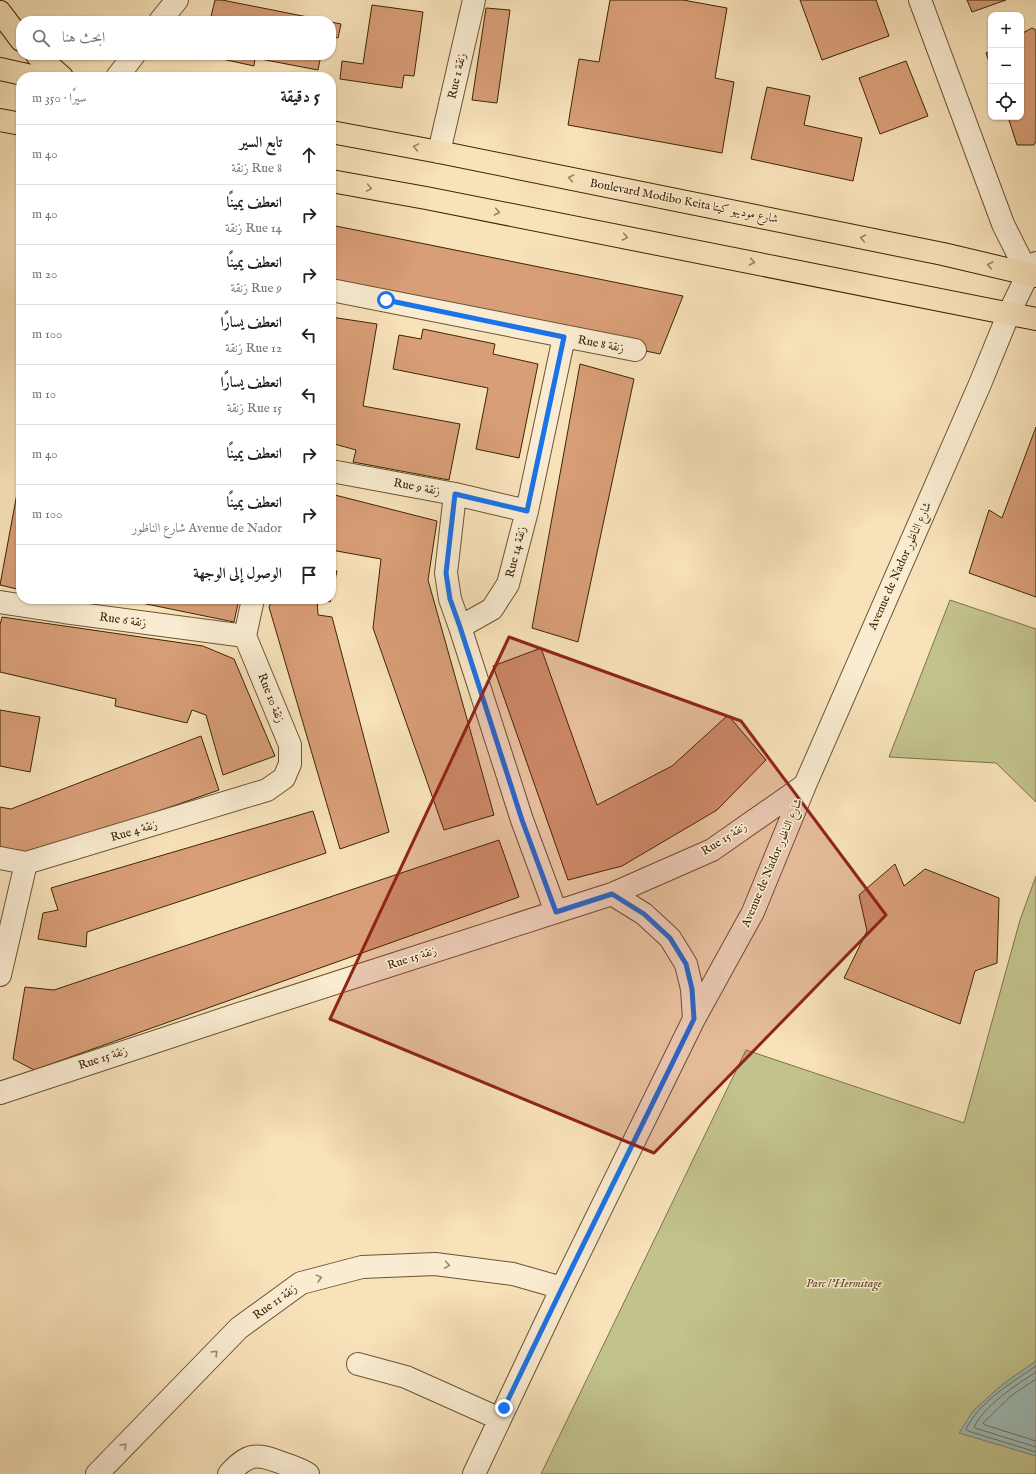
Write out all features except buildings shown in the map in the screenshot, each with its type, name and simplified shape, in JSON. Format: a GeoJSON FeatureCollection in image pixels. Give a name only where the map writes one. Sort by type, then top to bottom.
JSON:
{"type":"FeatureCollection","features":[{"type":"Feature","properties":{"kind":"main road"},"geometry":{"type":"LineString","coordinates":[[0,12],[16,33]]}},
{"type":"Feature","properties":{"kind":"main road"},"geometry":{"type":"LineString","coordinates":[[43,60],[56,72]]}},
{"type":"Feature","properties":{"kind":"main road"},"geometry":{"type":"LineString","coordinates":[[0,69],[16,73]]}},
{"type":"Feature","properties":{"kind":"main road"},"geometry":{"type":"LineString","coordinates":[[0,120],[16,123]]}},
{"type":"Feature","properties":{"kind":"main road","name":"Boulevard Modibo Keita شارع موديبو كيتا"},"geometry":{"type":"LineString","coordinates":[[336,133],[439,152],[1033,271]]}},
{"type":"Feature","properties":{"kind":"main road"},"geometry":{"type":"LineString","coordinates":[[336,182],[441,201],[1036,319]]}},
{"type":"Feature","properties":{"kind":"street"},"geometry":{"type":"LineString","coordinates":[[164,16],[177,0]]}},
{"type":"Feature","properties":{"kind":"street","name":"Rue 1 زنقة"},"geometry":{"type":"LineString","coordinates":[[439,152],[474,0]]}},
{"type":"Feature","properties":{"kind":"street"},"geometry":{"type":"LineString","coordinates":[[920,0],[1003,224],[1033,271]]}},
{"type":"Feature","properties":{"kind":"street"},"geometry":{"type":"LineString","coordinates":[[121,72],[130,60]]}},
{"type":"Feature","properties":{"kind":"street","name":"Avenue de Nador شارع الناظور"},"geometry":{"type":"LineString","coordinates":[[474,1474],[562,1288],[694,1019],[753,912],[805,785],[1009,313],[1033,271]]}},
{"type":"Feature","properties":{"kind":"street","name":"Rue 8 زنقة"},"geometry":{"type":"LineString","coordinates":[[336,291],[635,350]]}},
{"type":"Feature","properties":{"kind":"street","name":"Rue 14 زنقة"},"geometry":{"type":"LineString","coordinates":[[460,627],[492,609],[508,584],[527,511],[564,337]]}},
{"type":"Feature","properties":{"kind":"street","name":"Rue 9 زنقة"},"geometry":{"type":"LineString","coordinates":[[336,472],[455,494],[527,511]]}},
{"type":"Feature","properties":{"kind":"street"},"geometry":{"type":"LineString","coordinates":[[455,494],[446,573],[450,599],[522,820],[556,912]]}},
{"type":"Feature","properties":{"kind":"street","name":"Rue 6 زنقة"},"geometry":{"type":"LineString","coordinates":[[0,602],[16,603]]}},
{"type":"Feature","properties":{"kind":"street","name":"Rue 6 زنقة"},"geometry":{"type":"LineString","coordinates":[[32,604],[65,606],[245,636]]}},
{"type":"Feature","properties":{"kind":"street"},"geometry":{"type":"LineString","coordinates":[[245,636],[252,604]]}},
{"type":"Feature","properties":{"kind":"street","name":"Rue 10 زنقة"},"geometry":{"type":"LineString","coordinates":[[245,636],[290,745],[290,764],[284,778],[267,790]]}},
{"type":"Feature","properties":{"kind":"street","name":"Rue 15 زنقة"},"geometry":{"type":"LineString","coordinates":[[0,1093],[236,1014],[612,894],[712,850],[805,785]]}},
{"type":"Feature","properties":{"kind":"street","name":"Rue 4 زنقة"},"geometry":{"type":"LineString","coordinates":[[0,858],[26,863],[267,790]]}},
{"type":"Feature","properties":{"kind":"street"},"geometry":{"type":"LineString","coordinates":[[0,975],[26,863]]}},
{"type":"Feature","properties":{"kind":"street"},"geometry":{"type":"LineString","coordinates":[[612,894],[644,914],[670,938],[686,964],[692,989],[694,1019]]}},
{"type":"Feature","properties":{"kind":"street","name":"Rue 11 زنقة"},"geometry":{"type":"LineString","coordinates":[[101,1473],[239,1328],[301,1283],[362,1267],[435,1264],[513,1274],[562,1288]]}},
{"type":"Feature","properties":{"kind":"street"},"geometry":{"type":"LineString","coordinates":[[358,1364],[406,1377],[500,1419]]}},
{"type":"Feature","properties":{"kind":"street"},"geometry":{"type":"LineString","coordinates":[[229,1474],[239,1462],[251,1457],[262,1456],[308,1474]]}},
{"type":"Feature","properties":{"kind":"highlighted area"},"geometry":{"type":"Polygon","coordinates":[[[509,637],[741,721],[886,915],[654,1153],[330,1019],[509,637]]]}},
{"type":"Feature","properties":{"kind":"green space"},"geometry":{"type":"Polygon","coordinates":[[[950,600],[1036,629],[1036,802],[996,763],[889,757],[950,600]]]}},
{"type":"Feature","properties":{"kind":"green space","name":"Parc l'Hermitage"},"geometry":{"type":"Polygon","coordinates":[[[1036,876],[1036,1474],[541,1474],[746,1050],[964,1123],[1020,920],[1036,876]]]}},
{"type":"Feature","properties":{"kind":"water"},"geometry":{"type":"Polygon","coordinates":[[[1036,1361],[1036,1456],[959,1433],[973,1411],[1003,1384],[1036,1361]]]}},
{"type":"Feature","properties":{"kind":"route"},"geometry":{"type":"LineString","coordinates":[[386,300],[564,337],[527,511],[455,494],[446,573],[450,599],[522,820],[556,912],[612,894],[644,914],[670,938],[686,964],[692,989],[694,1019],[504,1408]]}}]}
